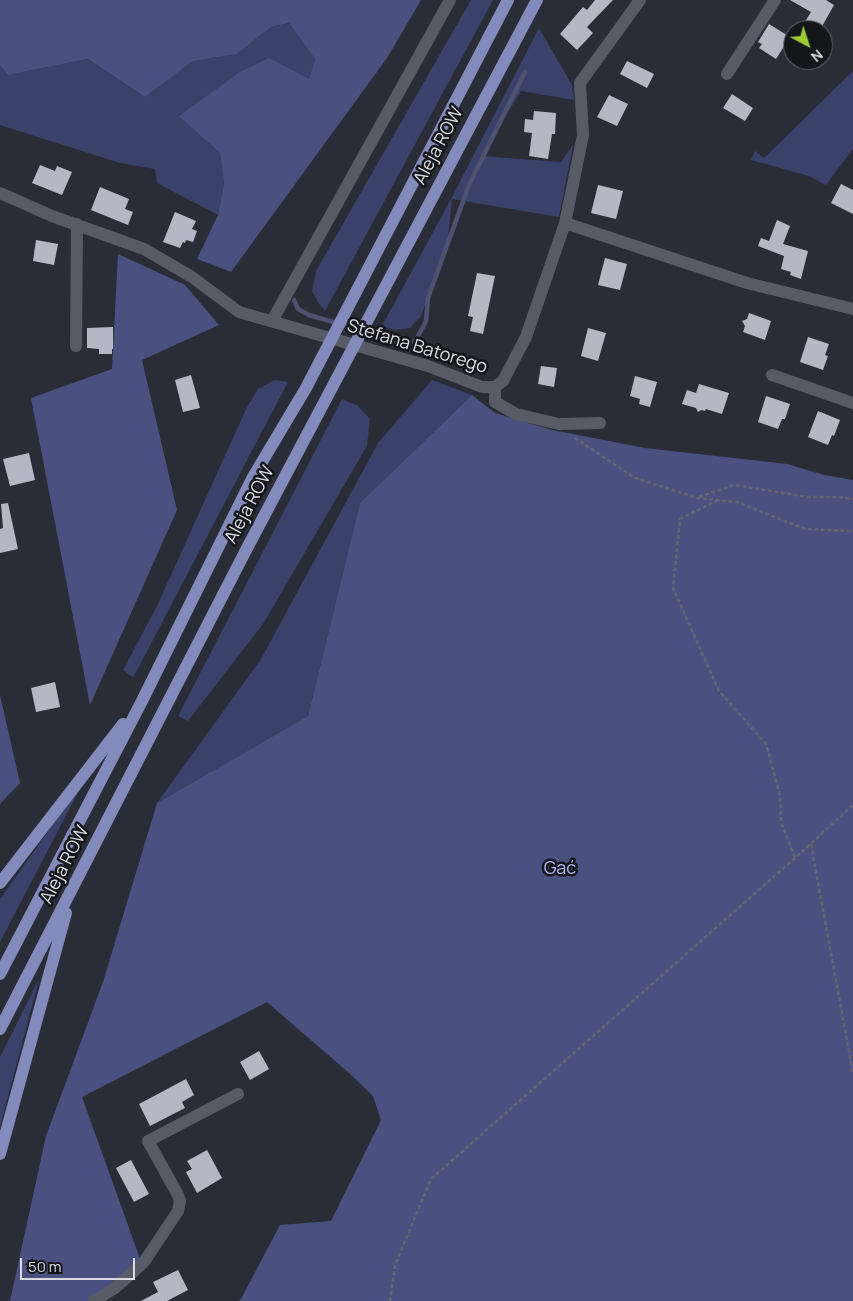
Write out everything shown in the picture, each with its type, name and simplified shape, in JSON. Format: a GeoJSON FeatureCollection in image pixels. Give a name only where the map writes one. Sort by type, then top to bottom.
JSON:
{"type":"FeatureCollection","features":[{"type":"Feature","properties":{"kind":"main road","name":"Aleja ROW"},"geometry":{"type":"LineString","coordinates":[[0,974],[142,701],[253,477],[306,388],[508,0]]}},
{"type":"Feature","properties":{"kind":"main road","name":"Aleja ROW"},"geometry":{"type":"LineString","coordinates":[[0,1029],[245,552],[537,0]]}},
{"type":"Feature","properties":{"kind":"main road"},"geometry":{"type":"LineString","coordinates":[[0,883],[142,701]]}},
{"type":"Feature","properties":{"kind":"main road"},"geometry":{"type":"LineString","coordinates":[[0,1154],[72,890]]}},
{"type":"Feature","properties":{"kind":"street"},"geometry":{"type":"LineString","coordinates":[[272,321],[450,0]]}},
{"type":"Feature","properties":{"kind":"street","name":"Stefana Batorego"},"geometry":{"type":"LineString","coordinates":[[0,193],[144,249],[192,276],[239,312],[428,366],[482,387],[495,387],[503,381],[526,337],[565,224],[583,135],[580,83],[640,0]]}},
{"type":"Feature","properties":{"kind":"street"},"geometry":{"type":"LineString","coordinates":[[727,74],[775,0]]}},
{"type":"Feature","properties":{"kind":"street"},"geometry":{"type":"LineString","coordinates":[[76,224],[76,346]]}},
{"type":"Feature","properties":{"kind":"street"},"geometry":{"type":"LineString","coordinates":[[565,224],[747,283],[853,309]]}},
{"type":"Feature","properties":{"kind":"street"},"geometry":{"type":"LineString","coordinates":[[772,375],[853,403]]}},
{"type":"Feature","properties":{"kind":"street"},"geometry":{"type":"LineString","coordinates":[[495,387],[495,402],[516,414],[560,424],[600,423]]}},
{"type":"Feature","properties":{"kind":"street"},"geometry":{"type":"LineString","coordinates":[[94,1301],[115,1288],[144,1262],[178,1211],[180,1201],[178,1195],[148,1141],[238,1094]]}},
{"type":"Feature","properties":{"kind":"path"},"geometry":{"type":"LineString","coordinates":[[560,424],[566,432],[635,478],[698,498],[737,502],[805,529],[853,531]]}},
{"type":"Feature","properties":{"kind":"path"},"geometry":{"type":"LineString","coordinates":[[698,498],[734,485],[808,497],[853,499]]}},
{"type":"Feature","properties":{"kind":"path"},"geometry":{"type":"LineString","coordinates":[[718,500],[680,519],[673,588],[719,691],[766,744],[780,795],[781,822],[795,858]]}},
{"type":"Feature","properties":{"kind":"path"},"geometry":{"type":"LineString","coordinates":[[390,1301],[395,1265],[431,1179],[853,805]]}},
{"type":"Feature","properties":{"kind":"path"},"geometry":{"type":"LineString","coordinates":[[811,844],[853,1073]]}},
{"type":"Feature","properties":{"kind":"shaded area"},"geometry":{"type":"Polygon","coordinates":[[[471,0],[493,0],[325,311],[312,291],[316,271],[471,0]]]}},
{"type":"Feature","properties":{"kind":"shaded area"},"geometry":{"type":"Polygon","coordinates":[[[289,23],[315,59],[309,80],[179,115],[220,153],[224,183],[218,215],[157,183],[155,169],[120,163],[0,125],[0,66],[8,75],[88,59],[145,97],[193,61],[237,54],[271,27],[289,23]]]}},
{"type":"Feature","properties":{"kind":"shaded area"},"geometry":{"type":"Polygon","coordinates":[[[539,28],[572,85],[574,100],[521,91],[481,156],[561,162],[573,145],[559,217],[452,199],[447,247],[421,316],[410,328],[395,330],[382,326],[451,199],[539,28]]]}},
{"type":"Feature","properties":{"kind":"shaded area"},"geometry":{"type":"Polygon","coordinates":[[[853,71],[853,149],[826,185],[809,176],[751,160],[755,151],[764,158],[853,71]]]}},
{"type":"Feature","properties":{"kind":"shaded area"},"geometry":{"type":"Polygon","coordinates":[[[274,380],[288,382],[133,678],[123,670],[157,606],[247,407],[258,389],[274,380]]]}},
{"type":"Feature","properties":{"kind":"shaded area"},"geometry":{"type":"Polygon","coordinates":[[[432,380],[472,395],[360,503],[308,716],[157,803],[261,659],[378,443],[432,380]]]}},
{"type":"Feature","properties":{"kind":"shaded area"},"geometry":{"type":"Polygon","coordinates":[[[342,399],[358,406],[370,419],[367,446],[263,624],[188,721],[178,716],[342,399]]]}},
{"type":"Feature","properties":{"kind":"shaded area"},"geometry":{"type":"Polygon","coordinates":[[[84,781],[0,942],[0,899],[84,781]]]}},
{"type":"Feature","properties":{"kind":"shaded area"},"geometry":{"type":"Polygon","coordinates":[[[39,979],[0,1127],[0,1057],[39,979]]]}},
{"type":"Feature","properties":{"kind":"green space"},"geometry":{"type":"Polygon","coordinates":[[[0,0],[421,0],[387,58],[231,272],[197,259],[218,215],[224,183],[220,153],[179,116],[240,72],[269,58],[309,79],[315,59],[289,23],[271,27],[237,54],[193,61],[145,97],[88,59],[8,75],[0,66],[0,0]]]}},
{"type":"Feature","properties":{"kind":"green space"},"geometry":{"type":"Polygon","coordinates":[[[118,254],[185,285],[219,325],[142,360],[177,510],[90,705],[31,398],[112,369],[118,254]]]}},
{"type":"Feature","properties":{"kind":"green space","name":"Gać"},"geometry":{"type":"Polygon","coordinates":[[[472,395],[495,413],[552,430],[645,448],[787,464],[824,475],[853,480],[853,1301],[238,1301],[241,1299],[280,1225],[331,1221],[381,1120],[373,1096],[267,1002],[82,1097],[144,1270],[101,1301],[10,1301],[46,1136],[103,982],[157,803],[308,716],[360,503],[472,395]]]}},
{"type":"Feature","properties":{"kind":"green space"},"geometry":{"type":"Polygon","coordinates":[[[0,695],[20,783],[0,804],[0,695]]]}},
{"type":"Feature","properties":{"kind":"building"},"geometry":{"type":"Polygon","coordinates":[[[595,0],[613,0],[587,27],[593,33],[577,50],[560,34],[583,7],[587,10],[595,0]]]}},
{"type":"Feature","properties":{"kind":"building"},"geometry":{"type":"Polygon","coordinates":[[[790,0],[826,0],[834,5],[826,20],[806,20],[811,12],[790,0]]]}},
{"type":"Feature","properties":{"kind":"building"},"geometry":{"type":"Polygon","coordinates":[[[769,24],[783,33],[783,48],[776,59],[759,48],[762,44],[758,42],[769,24]]]}},
{"type":"Feature","properties":{"kind":"building"},"geometry":{"type":"Polygon","coordinates":[[[627,61],[654,74],[647,88],[620,74],[627,61]]]}},
{"type":"Feature","properties":{"kind":"building"},"geometry":{"type":"Polygon","coordinates":[[[732,94],[753,108],[745,121],[723,108],[732,94]]]}},
{"type":"Feature","properties":{"kind":"building"},"geometry":{"type":"Polygon","coordinates":[[[609,95],[628,104],[617,126],[597,117],[609,95]]]}},
{"type":"Feature","properties":{"kind":"building"},"geometry":{"type":"Polygon","coordinates":[[[534,111],[556,113],[555,134],[552,134],[548,159],[529,156],[532,133],[524,132],[525,119],[533,120],[534,111]]]}},
{"type":"Feature","properties":{"kind":"building"},"geometry":{"type":"Polygon","coordinates":[[[40,165],[55,171],[57,166],[72,172],[62,195],[32,183],[40,165]]]}},
{"type":"Feature","properties":{"kind":"building"},"geometry":{"type":"Polygon","coordinates":[[[841,184],[853,190],[853,214],[831,203],[841,184]]]}},
{"type":"Feature","properties":{"kind":"building"},"geometry":{"type":"Polygon","coordinates":[[[598,185],[623,191],[616,219],[591,213],[598,185]]]}},
{"type":"Feature","properties":{"kind":"building"},"geometry":{"type":"Polygon","coordinates":[[[100,187],[129,199],[125,209],[133,212],[128,225],[91,210],[100,187]]]}},
{"type":"Feature","properties":{"kind":"building"},"geometry":{"type":"Polygon","coordinates":[[[175,212],[196,221],[192,229],[197,231],[193,242],[186,240],[180,248],[163,242],[175,212]]]}},
{"type":"Feature","properties":{"kind":"building"},"geometry":{"type":"Polygon","coordinates":[[[777,220],[790,226],[783,244],[808,251],[801,279],[790,275],[791,272],[781,269],[784,256],[758,246],[761,238],[769,241],[777,220]]]}},
{"type":"Feature","properties":{"kind":"building"},"geometry":{"type":"Polygon","coordinates":[[[36,240],[58,244],[54,265],[33,261],[36,240]]]}},
{"type":"Feature","properties":{"kind":"building"},"geometry":{"type":"Polygon","coordinates":[[[605,258],[627,264],[620,290],[598,285],[605,258]]]}},
{"type":"Feature","properties":{"kind":"building"},"geometry":{"type":"Polygon","coordinates":[[[477,273],[495,276],[483,334],[470,331],[473,317],[468,316],[477,273]]]}},
{"type":"Feature","properties":{"kind":"building"},"geometry":{"type":"Polygon","coordinates":[[[749,313],[771,321],[765,340],[743,332],[745,326],[742,321],[747,319],[749,313]]]}},
{"type":"Feature","properties":{"kind":"building"},"geometry":{"type":"Polygon","coordinates":[[[113,327],[112,354],[99,354],[99,349],[87,348],[87,328],[113,327]]]}},
{"type":"Feature","properties":{"kind":"building"},"geometry":{"type":"Polygon","coordinates":[[[588,328],[606,333],[598,361],[581,356],[588,328]]]}},
{"type":"Feature","properties":{"kind":"building"},"geometry":{"type":"Polygon","coordinates":[[[808,337],[829,344],[825,355],[828,356],[823,370],[800,362],[808,337]]]}},
{"type":"Feature","properties":{"kind":"building"},"geometry":{"type":"Polygon","coordinates":[[[541,366],[557,368],[554,387],[538,384],[541,366]]]}},
{"type":"Feature","properties":{"kind":"building"},"geometry":{"type":"Polygon","coordinates":[[[191,375],[200,408],[183,412],[175,380],[191,375]]]}},
{"type":"Feature","properties":{"kind":"building"},"geometry":{"type":"Polygon","coordinates":[[[635,376],[657,382],[650,407],[639,404],[640,399],[630,396],[635,376]]]}},
{"type":"Feature","properties":{"kind":"building"},"geometry":{"type":"Polygon","coordinates":[[[699,384],[729,393],[722,414],[706,409],[705,411],[701,410],[698,412],[696,408],[682,404],[687,390],[696,393],[699,384]]]}},
{"type":"Feature","properties":{"kind":"building"},"geometry":{"type":"Polygon","coordinates":[[[766,396],[790,404],[785,419],[782,419],[778,429],[758,422],[766,396]]]}},
{"type":"Feature","properties":{"kind":"building"},"geometry":{"type":"Polygon","coordinates":[[[818,411],[840,420],[834,436],[832,435],[828,445],[808,437],[818,411]]]}},
{"type":"Feature","properties":{"kind":"building"},"geometry":{"type":"Polygon","coordinates":[[[29,453],[35,480],[10,486],[3,459],[29,453]]]}},
{"type":"Feature","properties":{"kind":"building"},"geometry":{"type":"Polygon","coordinates":[[[8,503],[18,549],[0,553],[0,529],[3,528],[1,504],[8,503]]]}},
{"type":"Feature","properties":{"kind":"building"},"geometry":{"type":"Polygon","coordinates":[[[55,682],[60,707],[36,712],[31,688],[55,682]]]}},
{"type":"Feature","properties":{"kind":"building"},"geometry":{"type":"Polygon","coordinates":[[[259,1051],[269,1069],[250,1080],[240,1062],[259,1051]]]}},
{"type":"Feature","properties":{"kind":"building"},"geometry":{"type":"Polygon","coordinates":[[[186,1079],[194,1095],[182,1102],[185,1108],[150,1126],[139,1104],[186,1079]]]}},
{"type":"Feature","properties":{"kind":"building"},"geometry":{"type":"Polygon","coordinates":[[[207,1150],[222,1178],[197,1193],[186,1172],[192,1169],[187,1161],[207,1150]]]}},
{"type":"Feature","properties":{"kind":"building"},"geometry":{"type":"Polygon","coordinates":[[[131,1160],[149,1194],[134,1202],[116,1168],[131,1160]]]}},
{"type":"Feature","properties":{"kind":"building"},"geometry":{"type":"Polygon","coordinates":[[[178,1270],[188,1290],[167,1301],[141,1301],[158,1292],[153,1282],[178,1270]]]}},
{"type":"Feature","properties":{"kind":"waterway"},"geometry":{"type":"LineString","coordinates":[[294,300],[298,309],[309,315],[405,343],[411,343],[416,340],[426,321],[428,298],[469,185],[525,72]]}}]}
